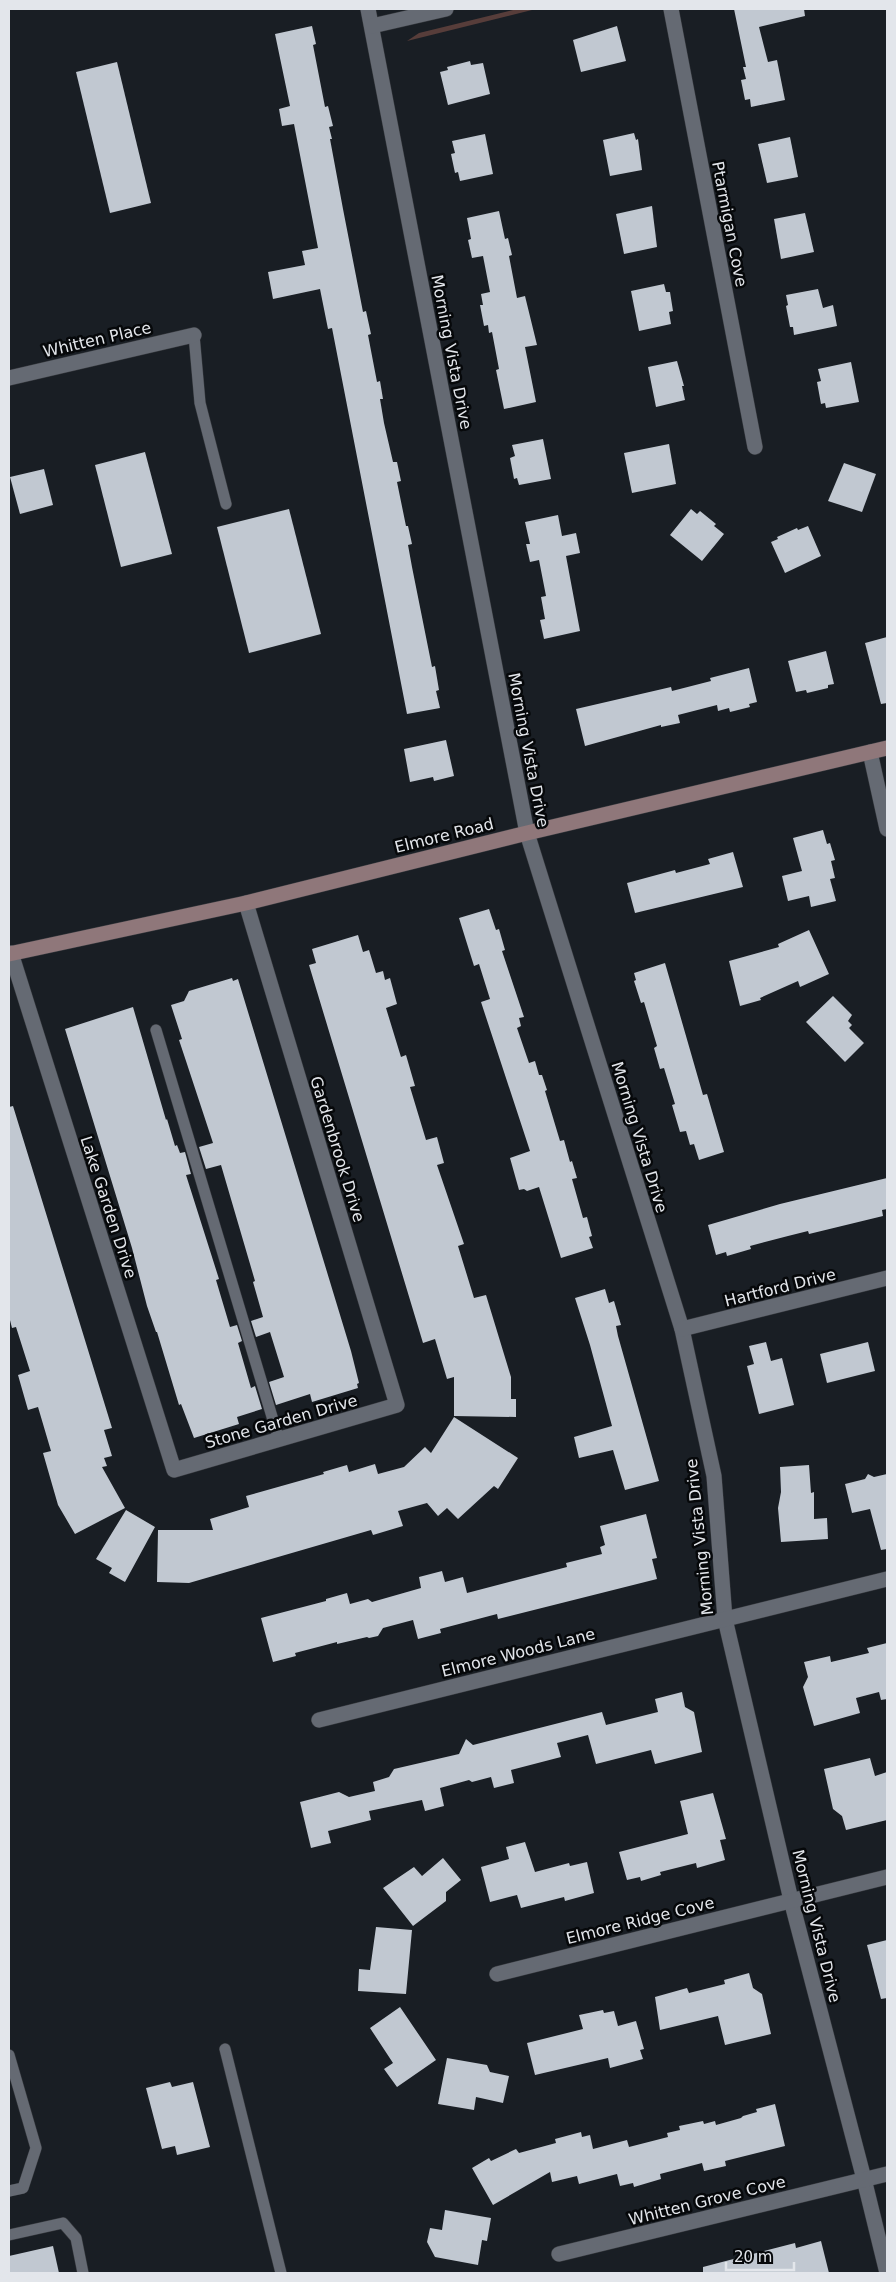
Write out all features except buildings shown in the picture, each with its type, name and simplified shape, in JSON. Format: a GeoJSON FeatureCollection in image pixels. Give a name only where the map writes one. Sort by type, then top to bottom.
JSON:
{"type":"FeatureCollection","features":[{"type":"Feature","properties":{"kind":"street","name":"Morning Vista Drive"},"geometry":{"type":"LineString","coordinates":[[368,9],[527,833],[682,1329],[714,1476],[725,1619],[791,1900],[887,2273]]}},
{"type":"Feature","properties":{"kind":"street"},"geometry":{"type":"LineString","coordinates":[[372,26],[446,9]]}},
{"type":"Feature","properties":{"kind":"street","name":"Ptarmigan Cove"},"geometry":{"type":"LineString","coordinates":[[671,9],[755,447]]}},
{"type":"Feature","properties":{"kind":"street","name":"Whitten Place"},"geometry":{"type":"LineString","coordinates":[[9,378],[194,335]]}},
{"type":"Feature","properties":{"kind":"street","name":"Elmore Road"},"geometry":{"type":"LineString","coordinates":[[10,954],[246,903],[527,833],[887,748]]}},
{"type":"Feature","properties":{"kind":"street"},"geometry":{"type":"LineString","coordinates":[[870,752],[887,829]]}},
{"type":"Feature","properties":{"kind":"street","name":"Gardenbrook Drive"},"geometry":{"type":"LineString","coordinates":[[246,903],[397,1405]]}},
{"type":"Feature","properties":{"kind":"street","name":"Lake Garden Drive"},"geometry":{"type":"LineString","coordinates":[[10,954],[174,1470]]}},
{"type":"Feature","properties":{"kind":"street","name":"Hartford Drive"},"geometry":{"type":"LineString","coordinates":[[682,1329],[887,1278]]}},
{"type":"Feature","properties":{"kind":"street","name":"Stone Garden Drive"},"geometry":{"type":"LineString","coordinates":[[174,1470],[397,1405]]}},
{"type":"Feature","properties":{"kind":"street","name":"Elmore Woods Lane"},"geometry":{"type":"LineString","coordinates":[[319,1720],[887,1579]]}},
{"type":"Feature","properties":{"kind":"street","name":"Elmore Ridge Cove"},"geometry":{"type":"LineString","coordinates":[[497,1974],[887,1877]]}},
{"type":"Feature","properties":{"kind":"street","name":"Whitten Grove Cove"},"geometry":{"type":"LineString","coordinates":[[559,2254],[887,2174]]}},
{"type":"Feature","properties":{"kind":"lane"},"geometry":{"type":"LineString","coordinates":[[194,335],[200,403],[226,504]]}},
{"type":"Feature","properties":{"kind":"lane"},"geometry":{"type":"LineString","coordinates":[[156,1030],[279,1440]]}},
{"type":"Feature","properties":{"kind":"lane"},"geometry":{"type":"LineString","coordinates":[[225,2049],[281,2273]]}},
{"type":"Feature","properties":{"kind":"lane"},"geometry":{"type":"LineString","coordinates":[[9,2054],[36,2148],[23,2188],[9,2191]]}},
{"type":"Feature","properties":{"kind":"lane"},"geometry":{"type":"LineString","coordinates":[[9,2235],[63,2223],[76,2238],[83,2273]]}},
{"type":"Feature","properties":{"kind":"shaded area"},"geometry":{"type":"Polygon","coordinates":[[[517,9],[536,9],[407,41],[419,33],[517,9]]]}}]}
